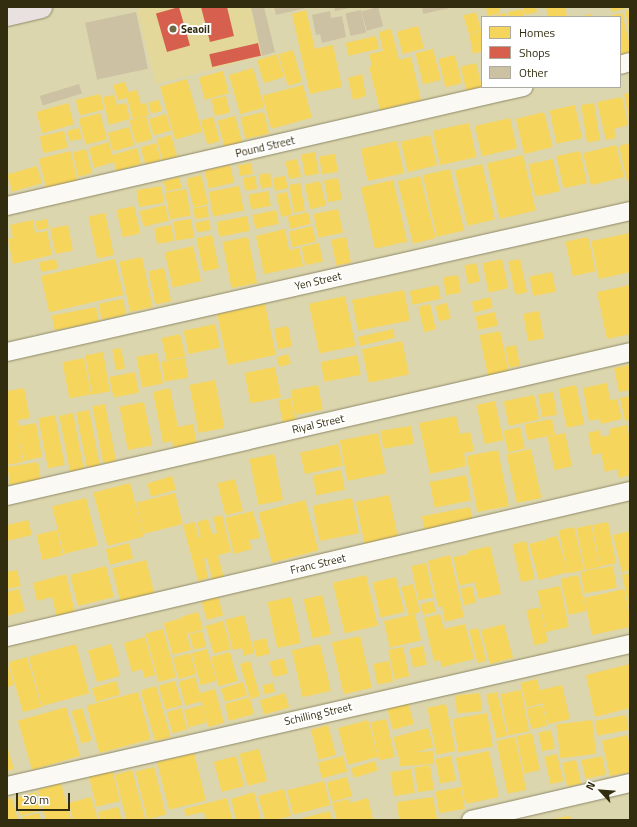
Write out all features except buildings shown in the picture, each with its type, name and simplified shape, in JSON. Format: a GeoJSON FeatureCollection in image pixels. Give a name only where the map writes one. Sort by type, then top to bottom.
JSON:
{"type":"FeatureCollection","features":[{"type":"Feature","properties":{"kind":"main road"},"geometry":{"type":"LineString","coordinates":[[7,15],[41,7]]}},
{"type":"Feature","properties":{"kind":"street","name":"Pound Street"},"geometry":{"type":"LineString","coordinates":[[7,206],[519,88]]}},
{"type":"Feature","properties":{"kind":"street","name":"Yen Street"},"geometry":{"type":"LineString","coordinates":[[7,352],[630,211]]}},
{"type":"Feature","properties":{"kind":"street","name":"Riyal Street"},"geometry":{"type":"LineString","coordinates":[[7,496],[630,352]]}},
{"type":"Feature","properties":{"kind":"street","name":"Franc Street"},"geometry":{"type":"LineString","coordinates":[[7,637],[630,492]]}},
{"type":"Feature","properties":{"kind":"street","name":"Schilling Street"},"geometry":{"type":"LineString","coordinates":[[7,786],[630,644]]}},
{"type":"Feature","properties":{"kind":"street"},"geometry":{"type":"LineString","coordinates":[[471,820],[630,783]]}},
{"type":"Feature","properties":{"kind":"shaded area"},"geometry":{"type":"Polygon","coordinates":[[[148,7],[250,7],[262,56],[156,84],[137,10],[148,7]]]}},
{"type":"Feature","properties":{"kind":"place","name":"Seaoil"},"geometry":{"type":"Point","coordinates":[173,29]}}]}
